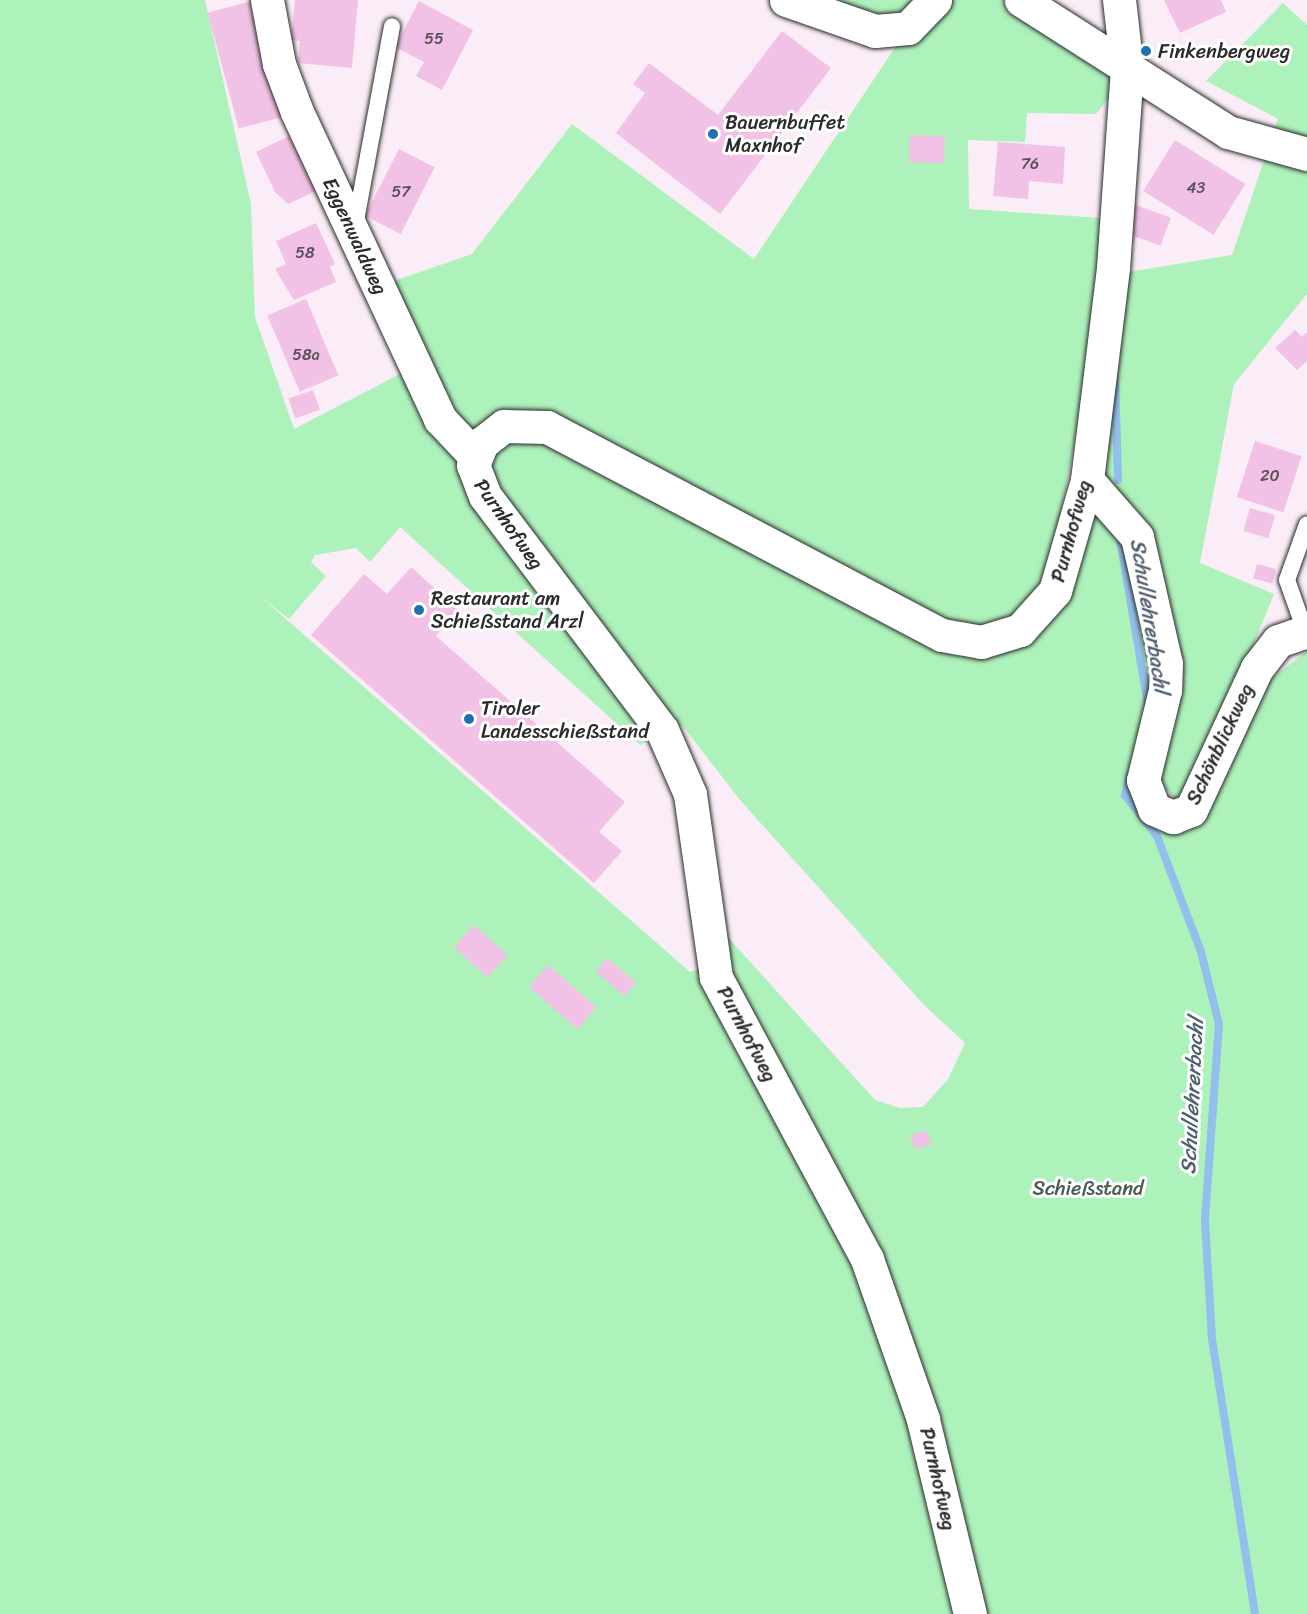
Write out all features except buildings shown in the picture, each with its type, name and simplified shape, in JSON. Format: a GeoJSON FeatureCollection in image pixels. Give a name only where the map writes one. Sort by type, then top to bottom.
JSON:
{"type":"FeatureCollection","features":[{"type":"Feature","properties":{"kind":"street","name":"Eggenwaldweg"},"geometry":{"type":"LineString","coordinates":[[267,0],[279,64],[297,112],[440,419],[475,456]]}},
{"type":"Feature","properties":{"kind":"street"},"geometry":{"type":"LineString","coordinates":[[786,0],[875,32],[908,28],[935,0]]}},
{"type":"Feature","properties":{"kind":"street"},"geometry":{"type":"LineString","coordinates":[[1021,0],[1127,70],[1228,132],[1307,154]]}},
{"type":"Feature","properties":{"kind":"street","name":"Purnhofweg"},"geometry":{"type":"LineString","coordinates":[[970,1614],[923,1419],[867,1259],[716,977],[690,794],[662,730],[484,496],[474,473],[475,456],[482,443],[504,426],[548,427],[921,625],[981,642],[1020,630],[1049,601],[1087,480],[1113,268],[1127,70],[1119,0]]}},
{"type":"Feature","properties":{"kind":"street","name":"Schönblickweg"},"geometry":{"type":"LineString","coordinates":[[1087,480],[1137,537],[1166,664],[1166,690],[1143,780],[1154,809],[1173,818],[1191,810],[1257,668],[1278,641],[1306,631]]}},
{"type":"Feature","properties":{"kind":"lane"},"geometry":{"type":"LineString","coordinates":[[354,233],[392,26]]}},
{"type":"Feature","properties":{"kind":"lane","name":"Schönblickweg"},"geometry":{"type":"LineString","coordinates":[[1306,631],[1287,580],[1307,524]]}},
{"type":"Feature","properties":{"kind":"green space","name":"Schießstand"},"geometry":{"type":"Polygon","coordinates":[[[0,0],[205,0],[251,204],[255,317],[294,429],[427,360],[388,283],[472,254],[572,124],[754,259],[894,49],[946,0],[1006,0],[1110,64],[1111,95],[1096,114],[1027,113],[1025,142],[968,140],[969,209],[1102,218],[1098,325],[1049,572],[1122,273],[1232,255],[1278,119],[1206,81],[1283,3],[1307,25],[1307,294],[1234,384],[1200,563],[1274,594],[1194,790],[1175,799],[1161,784],[1174,686],[1154,670],[1134,776],[1171,832],[1271,679],[1307,651],[1307,1614],[0,1614],[0,0]],[[400,527],[370,562],[356,548],[315,555],[311,562],[326,576],[289,619],[262,598],[690,972],[721,961],[724,933],[875,1100],[900,1108],[923,1107],[948,1079],[965,1043],[923,1004],[740,800],[682,725],[640,745],[400,527]]]}},
{"type":"Feature","properties":{"kind":"green space"},"geometry":{"type":"Polygon","coordinates":[[[803,0],[928,0],[905,20],[803,0]]]}},
{"type":"Feature","properties":{"kind":"waterway","name":"Schullehrerbachl"},"geometry":{"type":"LineString","coordinates":[[1115,376],[1118,480]]}},
{"type":"Feature","properties":{"kind":"waterway","name":"Schullehrerbachl"},"geometry":{"type":"LineString","coordinates":[[1119,533],[1148,704]]}},
{"type":"Feature","properties":{"kind":"waterway","name":"Schullehrerbachl"},"geometry":{"type":"LineString","coordinates":[[1130,774],[1125,795],[1157,836],[1201,952],[1219,1024],[1205,1221],[1212,1339],[1255,1614]]}},
{"type":"Feature","properties":{"kind":"place","name":"Finkenbergweg"},"geometry":{"type":"Point","coordinates":[1146,51]}},
{"type":"Feature","properties":{"kind":"place","name":"Bauernbuffet Maxnhof"},"geometry":{"type":"Point","coordinates":[713,134]}},
{"type":"Feature","properties":{"kind":"place","name":"Restaurant am Schießstand Arzl"},"geometry":{"type":"Point","coordinates":[419,610]}},
{"type":"Feature","properties":{"kind":"place","name":"Tiroler Landesschießstand"},"geometry":{"type":"Point","coordinates":[469,719]}}]}
